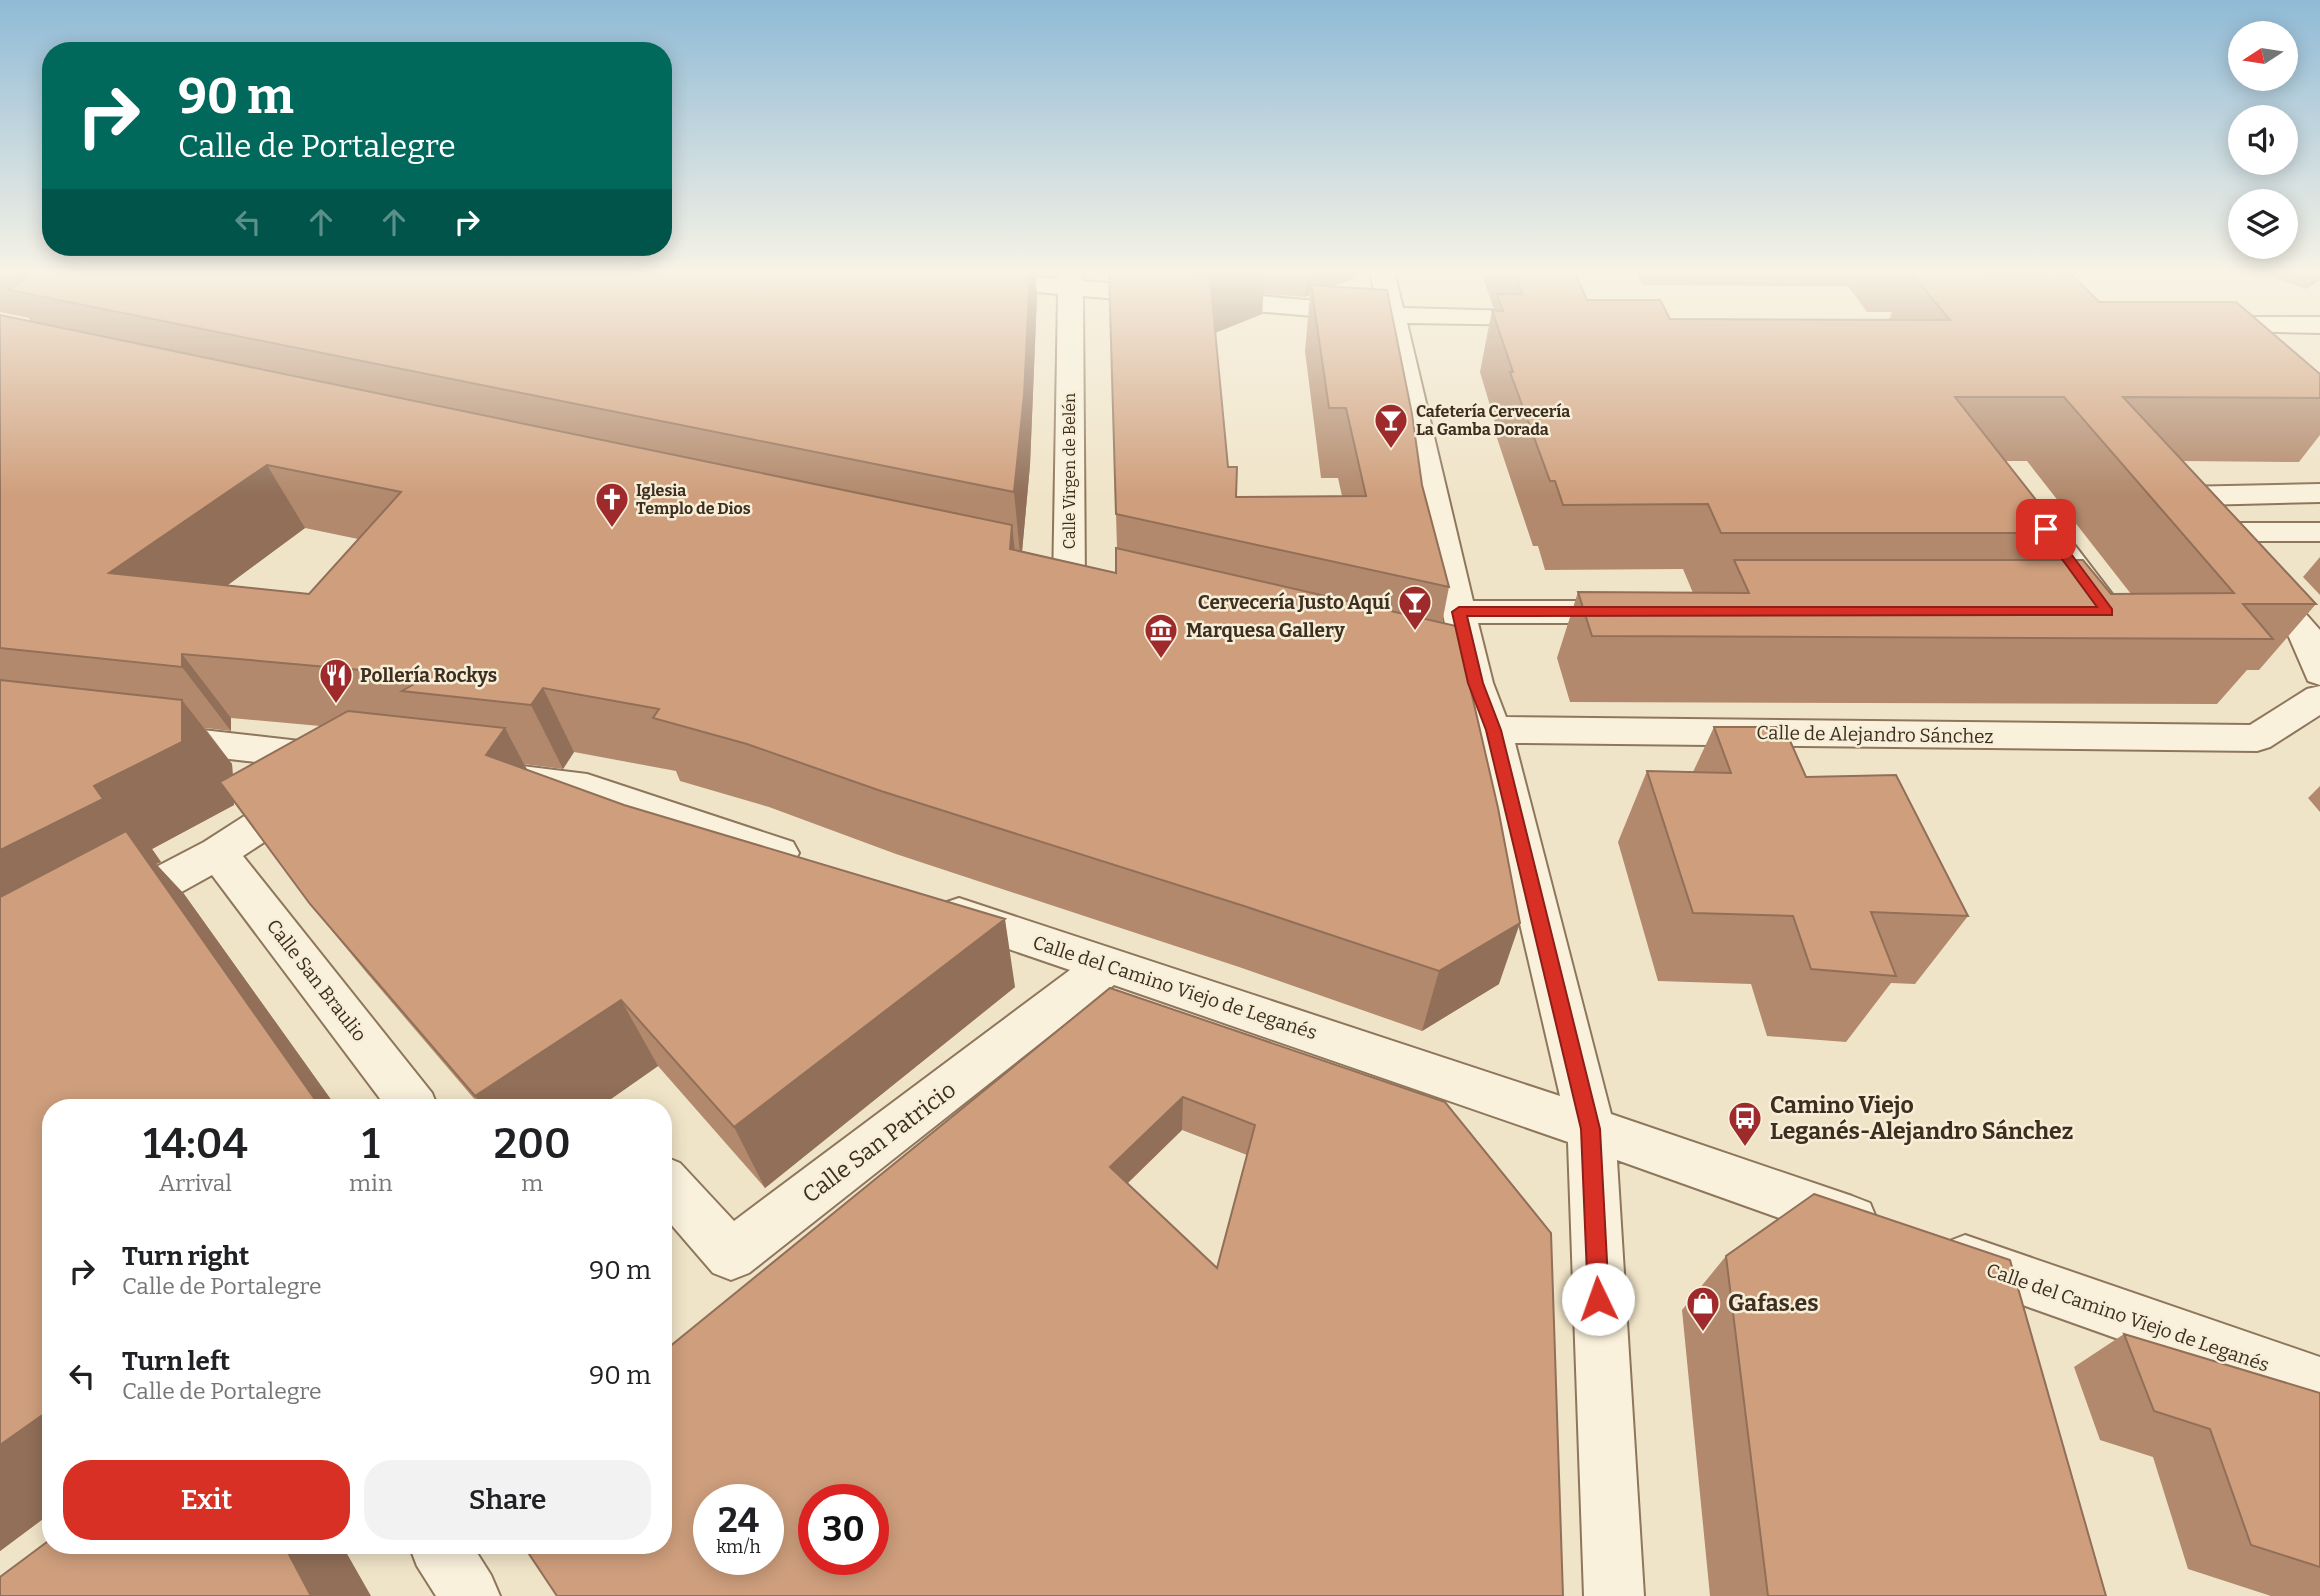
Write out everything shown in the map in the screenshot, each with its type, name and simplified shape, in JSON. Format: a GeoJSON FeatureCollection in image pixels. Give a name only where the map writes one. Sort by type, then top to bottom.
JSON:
{"type":"FeatureCollection","features":[{"type":"Feature","properties":{"kind":"street","name":"Calle Virgen de Belén"},"geometry":{"type":"LineString","coordinates":[[1069,587],[1070,345]]}},
{"type":"Feature","properties":{"kind":"street"},"geometry":{"type":"LineString","coordinates":[[1397,345],[1475,683],[1493,730],[1591,1129],[1614,1596]]}},
{"type":"Feature","properties":{"kind":"street"},"geometry":{"type":"LineString","coordinates":[[2286,345],[2291,350]]}},
{"type":"Feature","properties":{"kind":"street"},"geometry":{"type":"LineString","coordinates":[[2320,493],[2180,496],[2182,504],[2198,521],[2216,532],[2305,633],[2320,673]]}},
{"type":"Feature","properties":{"kind":"street"},"geometry":{"type":"LineString","coordinates":[[2046,529],[2107,612],[2066,612]]}},
{"type":"Feature","properties":{"kind":"street"},"geometry":{"type":"LineString","coordinates":[[2216,532],[2320,532]]}},
{"type":"Feature","properties":{"kind":"street"},"geometry":{"type":"LineString","coordinates":[[1459,612],[1652,612]]}},
{"type":"Feature","properties":{"kind":"street"},"geometry":{"type":"LineString","coordinates":[[1394,664],[1475,683]]}},
{"type":"Feature","properties":{"kind":"street","name":"Calle de Alejandro Sánchez"},"geometry":{"type":"LineString","coordinates":[[1493,730],[2257,738],[2320,698]]}},
{"type":"Feature","properties":{"kind":"street"},"geometry":{"type":"LineString","coordinates":[[97,918],[218,853],[359,761],[124,735]]}},
{"type":"Feature","properties":{"kind":"street"},"geometry":{"type":"LineString","coordinates":[[480,775],[587,788],[822,868]]}},
{"type":"Feature","properties":{"kind":"street","name":"Calle San Braulio"},"geometry":{"type":"LineString","coordinates":[[218,853],[408,1099]]}},
{"type":"Feature","properties":{"kind":"street","name":"Calle del Camino Viejo de Leganés"},"geometry":{"type":"LineString","coordinates":[[926,903],[1154,978],[2320,1384]]}},
{"type":"Feature","properties":{"kind":"street","name":"Calle San Patricio"},"geometry":{"type":"LineString","coordinates":[[672,1189],[731,1255],[1108,965]]}},
{"type":"Feature","properties":{"kind":"street"},"geometry":{"type":"LineString","coordinates":[[1996,1271],[2010,1323]]}},
{"type":"Feature","properties":{"kind":"street"},"geometry":{"type":"LineString","coordinates":[[444,1554],[470,1596]]}},
{"type":"Feature","properties":{"kind":"building"},"geometry":{"type":"Polygon","coordinates":[[[0,345],[147,345],[1012,525],[1010,549],[1116,573],[1116,548],[1456,626],[1498,808],[1520,923],[1439,971],[881,791],[747,744],[653,718],[659,709],[543,688],[531,705],[402,691],[428,676],[182,654],[182,667],[0,648],[0,345]],[[267,465],[109,573],[309,594],[401,492],[267,465]]]}},
{"type":"Feature","properties":{"kind":"building"},"geometry":{"type":"Polygon","coordinates":[[[285,345],[1026,345],[1014,492],[285,345]]]}},
{"type":"Feature","properties":{"kind":"building"},"geometry":{"type":"Polygon","coordinates":[[[1111,345],[1216,345],[1228,467],[1237,467],[1236,497],[1366,496],[1346,408],[1329,408],[1320,345],[1398,345],[1422,485],[1449,587],[1116,514],[1111,345]]]}},
{"type":"Feature","properties":{"kind":"building"},"geometry":{"type":"Polygon","coordinates":[[[1504,345],[2287,345],[2320,374],[2320,398],[2123,397],[2316,604],[2243,604],[2273,639],[1592,636],[1578,592],[1749,593],[1734,560],[2083,560],[2111,594],[2234,593],[2064,397],[1955,397],[2062,533],[1721,533],[1708,504],[1563,505],[1555,481],[1550,481],[1510,372],[1513,372],[1504,345]]]}},
{"type":"Feature","properties":{"kind":"building"},"geometry":{"type":"Polygon","coordinates":[[[0,680],[182,700],[182,742],[94,786],[103,799],[0,850],[0,680]]]}},
{"type":"Feature","properties":{"kind":"building"},"geometry":{"type":"Polygon","coordinates":[[[348,711],[505,728],[486,755],[624,805],[1005,919],[734,1127],[621,1000],[475,1096],[310,904],[220,782],[348,711]]]}},
{"type":"Feature","properties":{"kind":"building"},"geometry":{"type":"Polygon","coordinates":[[[1714,727],[1784,727],[1806,777],[1896,775],[1968,916],[1871,912],[1896,976],[1811,969],[1793,916],[1693,913],[1647,771],[1731,773],[1714,727]]]}},
{"type":"Feature","properties":{"kind":"building"},"geometry":{"type":"Polygon","coordinates":[[[126,831],[315,1099],[42,1099],[42,1415],[0,1445],[0,897],[126,831]]]}},
{"type":"Feature","properties":{"kind":"building"},"geometry":{"type":"Polygon","coordinates":[[[1110,988],[1445,1102],[1551,1233],[1563,1596],[557,1596],[529,1554],[672,1554],[672,1345],[1110,988]],[[1183,1097],[1110,1167],[1217,1268],[1255,1125],[1183,1097]]]}},
{"type":"Feature","properties":{"kind":"building"},"geometry":{"type":"Polygon","coordinates":[[[1814,1194],[2010,1260],[2106,1596],[1768,1596],[1726,1256],[1814,1194]]]}},
{"type":"Feature","properties":{"kind":"building"},"geometry":{"type":"Polygon","coordinates":[[[2124,1334],[2320,1393],[2320,1567],[2251,1545],[2210,1429],[2154,1411],[2124,1334]]]}},
{"type":"Feature","properties":{"kind":"building"},"geometry":{"type":"Polygon","coordinates":[[[42,1546],[42,1554],[289,1554],[311,1596],[0,1596],[0,1577],[42,1546]]]}},
{"type":"Feature","properties":{"kind":"place","name":"Cafetería Cervecería La Gamba Dorada"},"geometry":{"type":"Point","coordinates":[1391,450]}},
{"type":"Feature","properties":{"kind":"place","name":"Iglesia Templo de Dios"},"geometry":{"type":"Point","coordinates":[612,529]}},
{"type":"Feature","properties":{"kind":"place","name":"Cervecería Justo Aquí"},"geometry":{"type":"Point","coordinates":[1415,632]}},
{"type":"Feature","properties":{"kind":"place","name":"Marquesa Gallery"},"geometry":{"type":"Point","coordinates":[1161,660]}},
{"type":"Feature","properties":{"kind":"place","name":"Pollería Rockys"},"geometry":{"type":"Point","coordinates":[336,705]}},
{"type":"Feature","properties":{"kind":"place","name":"Camino Viejo Leganés-Alejandro Sánchez"},"geometry":{"type":"Point","coordinates":[1745,1148]}},
{"type":"Feature","properties":{"kind":"place","name":"Gafas.es"},"geometry":{"type":"Point","coordinates":[1703,1333]}},
{"type":"Feature","properties":{"kind":"route"},"geometry":{"type":"LineString","coordinates":[[1598,1299],[1591,1129],[1493,730],[1475,683],[1459,612],[2107,612],[2046,529]]}}]}
